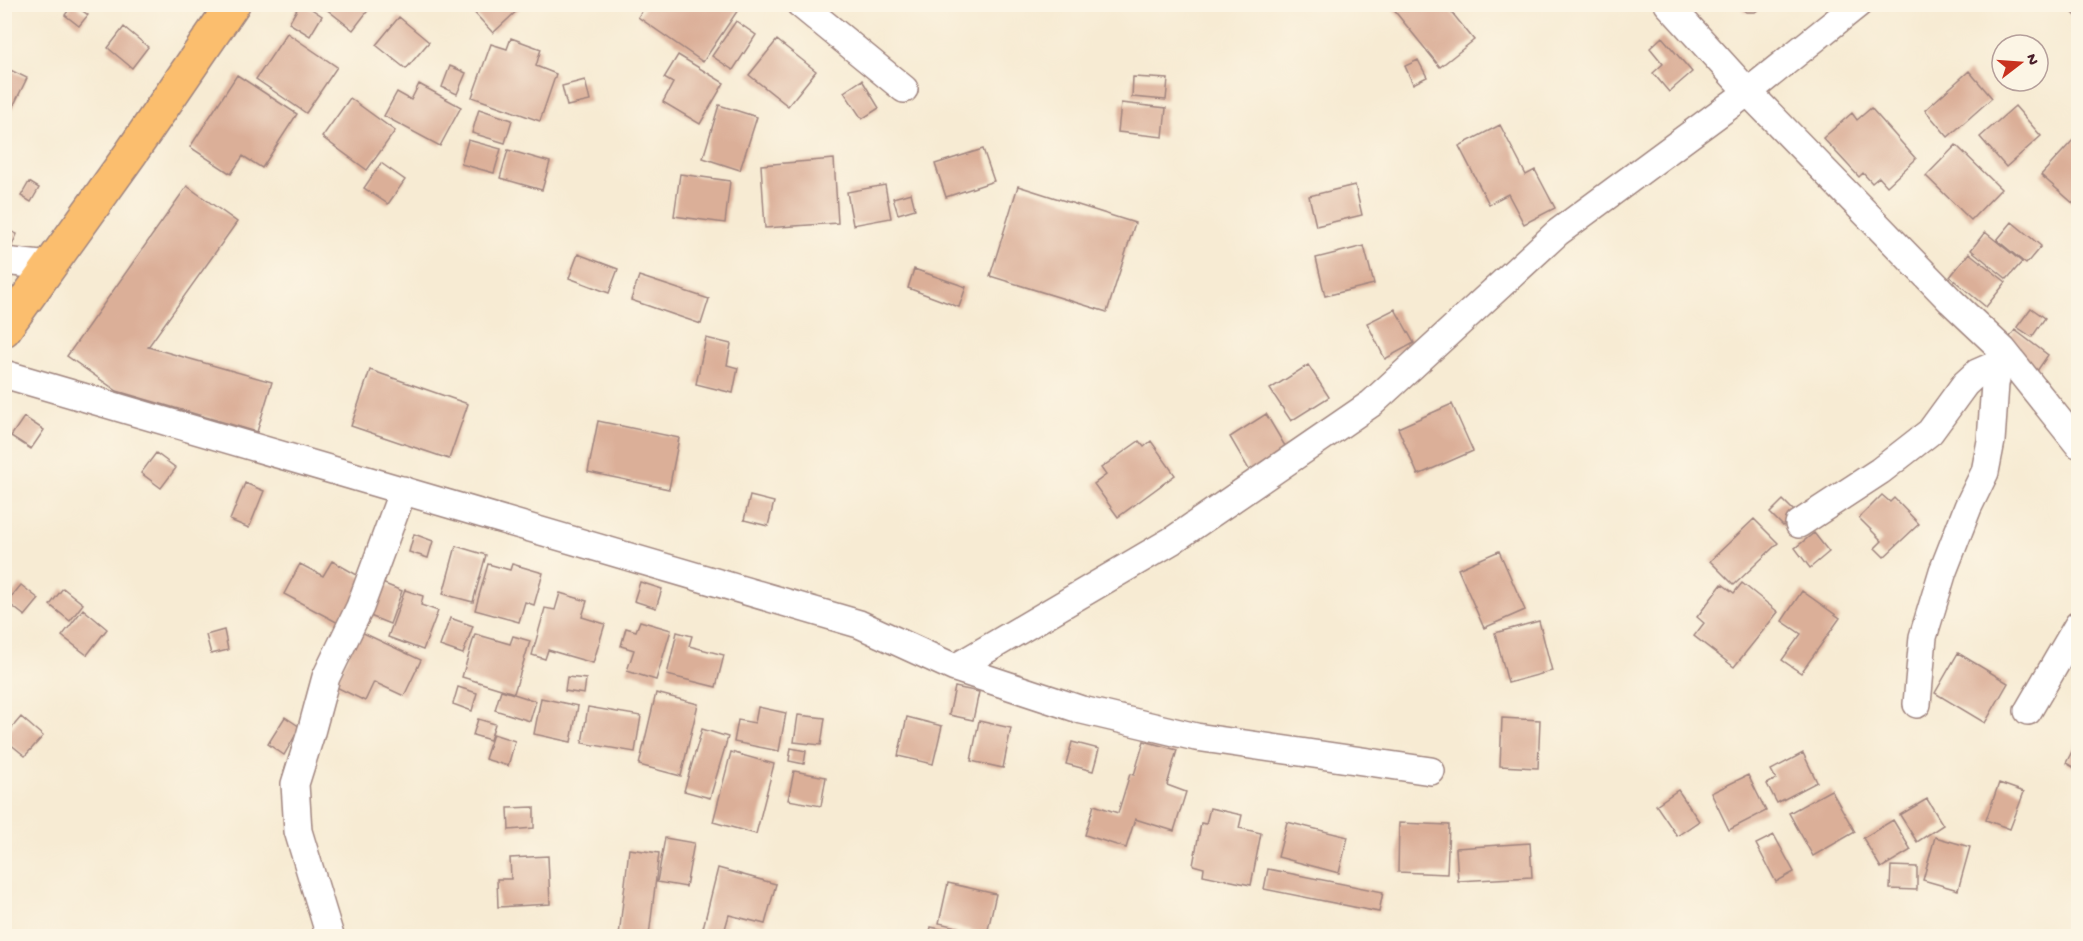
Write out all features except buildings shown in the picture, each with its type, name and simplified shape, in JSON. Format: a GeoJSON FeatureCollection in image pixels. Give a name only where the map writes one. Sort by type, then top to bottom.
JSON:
{"type":"FeatureCollection","features":[{"type":"Feature","properties":{"kind":"main road"},"geometry":{"type":"LineString","coordinates":[[4,330],[131,153],[232,4]]}},
{"type":"Feature","properties":{"kind":"street"},"geometry":{"type":"LineString","coordinates":[[800,4],[904,89]]}},
{"type":"Feature","properties":{"kind":"street"},"geometry":{"type":"LineString","coordinates":[[1668,4],[1748,92],[1951,301],[2079,444]]}},
{"type":"Feature","properties":{"kind":"street"},"geometry":{"type":"LineString","coordinates":[[955,668],[1173,540],[1372,403],[1557,233],[1748,92],[1858,4]]}},
{"type":"Feature","properties":{"kind":"street"},"geometry":{"type":"LineString","coordinates":[[4,261],[50,266]]}},
{"type":"Feature","properties":{"kind":"street"},"geometry":{"type":"LineString","coordinates":[[1799,524],[1880,471],[1930,432],[1965,384],[2001,357]]}},
{"type":"Feature","properties":{"kind":"street"},"geometry":{"type":"LineString","coordinates":[[1917,704],[1923,637],[1943,571],[1968,507],[1985,472],[1991,441],[1995,384],[2001,357]]}},
{"type":"Feature","properties":{"kind":"street"},"geometry":{"type":"LineString","coordinates":[[4,374],[859,624],[955,668],[1082,710],[1196,737],[1431,771]]}},
{"type":"Feature","properties":{"kind":"street"},"geometry":{"type":"LineString","coordinates":[[330,936],[298,831],[295,784],[326,677],[360,607],[402,490]]}},
{"type":"Feature","properties":{"kind":"street"},"geometry":{"type":"LineString","coordinates":[[2028,711],[2079,625]]}}]}
